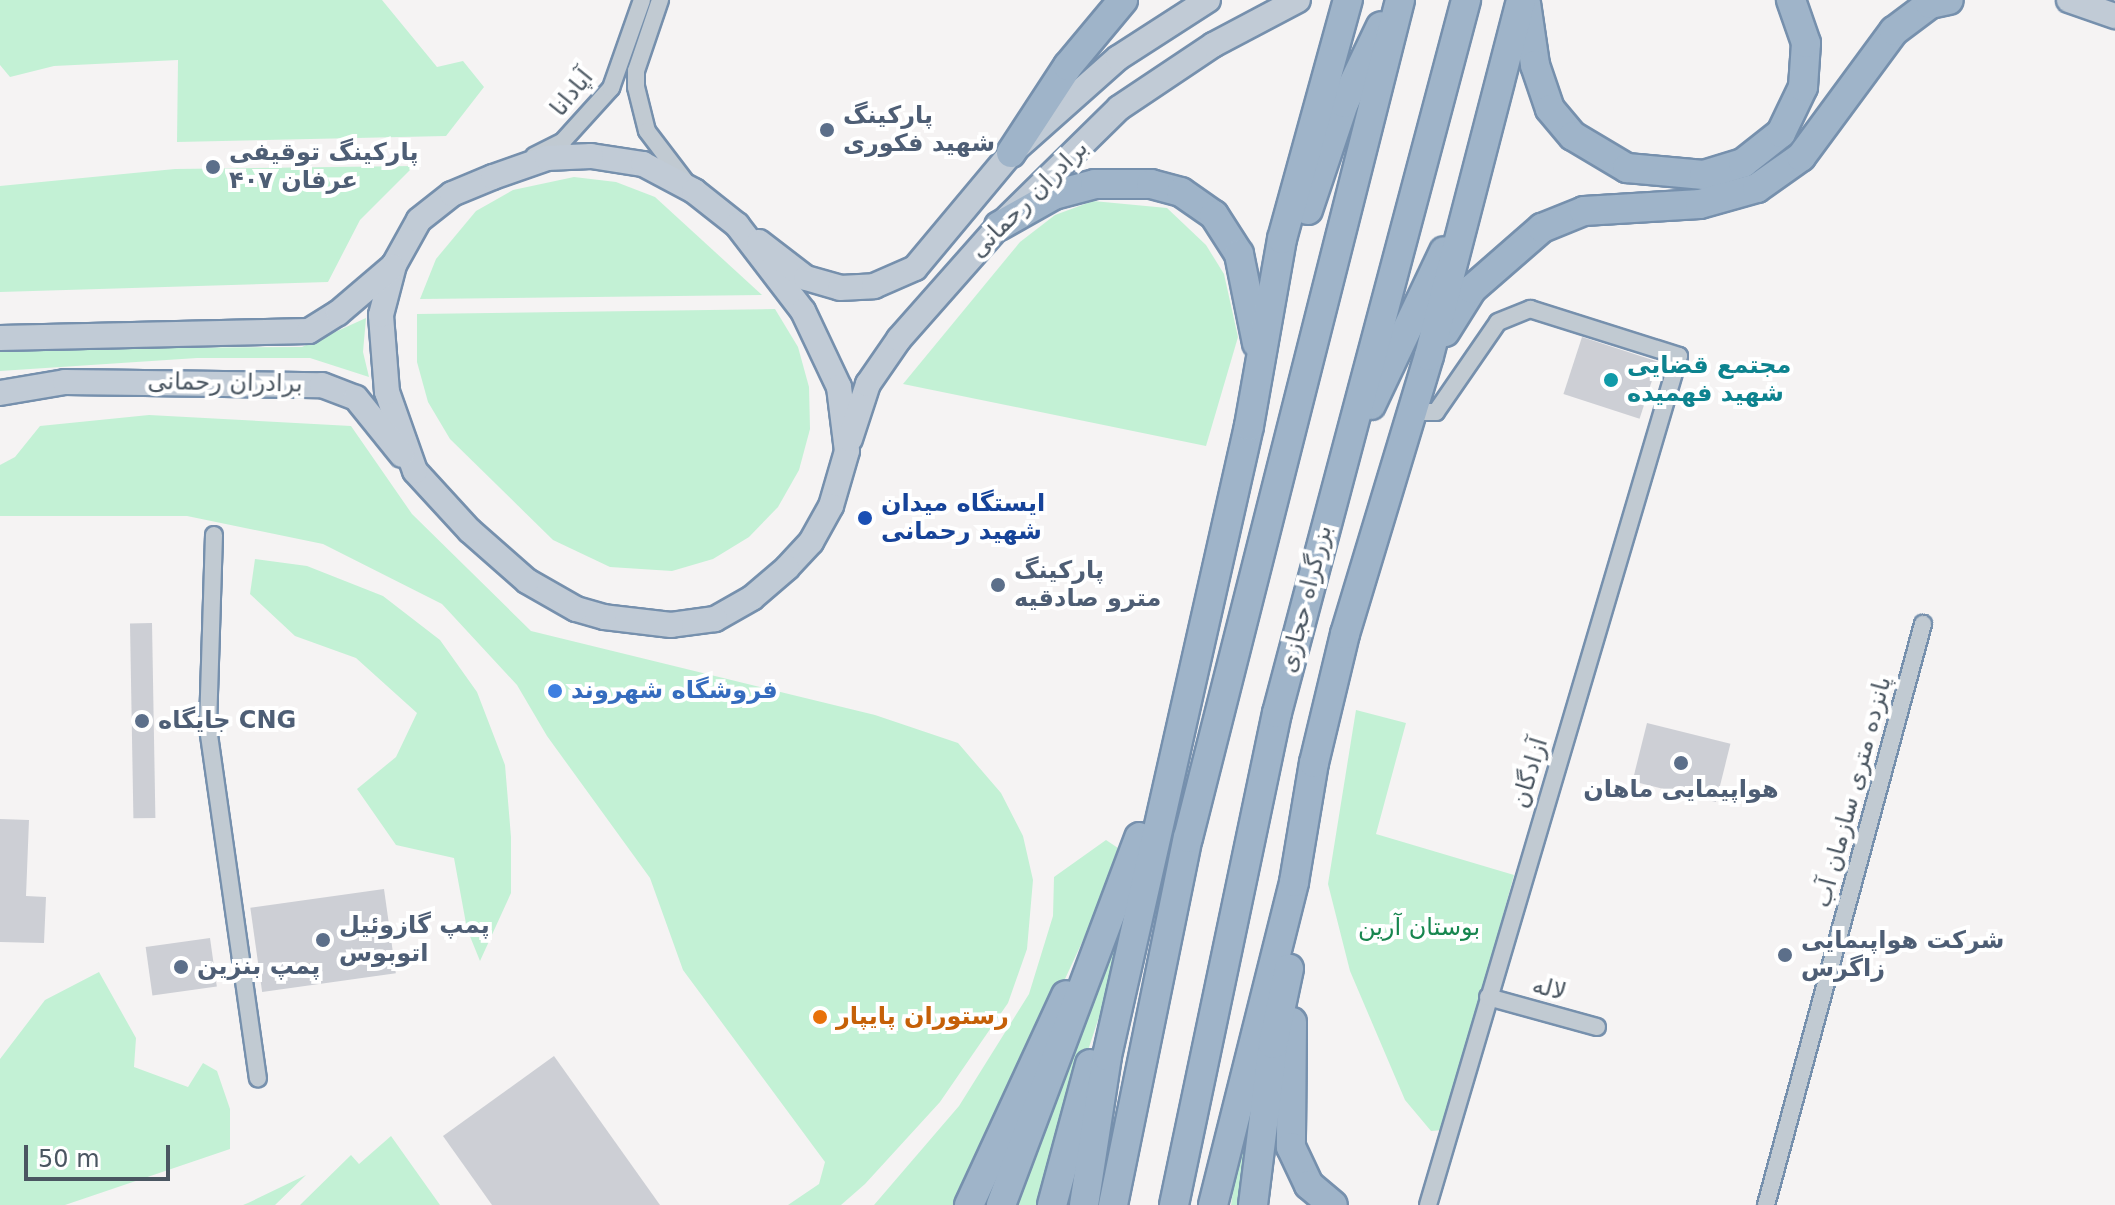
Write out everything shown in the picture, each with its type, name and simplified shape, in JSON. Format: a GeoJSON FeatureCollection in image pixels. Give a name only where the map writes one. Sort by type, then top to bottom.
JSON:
{"type":"FeatureCollection","features":[{"type":"Feature","properties":{"kind":"highway"},"geometry":{"type":"LineString","coordinates":[[1011,153],[1068,66],[1123,0]]}},
{"type":"Feature","properties":{"kind":"highway"},"geometry":{"type":"LineString","coordinates":[[1084,1205],[1123,978],[1249,426],[1282,239],[1348,0]]}},
{"type":"Feature","properties":{"kind":"highway"},"geometry":{"type":"LineString","coordinates":[[1269,321],[1344,103],[1393,0]]}},
{"type":"Feature","properties":{"kind":"highway"},"geometry":{"type":"LineString","coordinates":[[1113,1205],[1188,838],[1400,0]]}},
{"type":"Feature","properties":{"kind":"highway","name":"بزرگراه حجازی"},"geometry":{"type":"LineString","coordinates":[[1174,1205],[1277,713],[1466,0]]}},
{"type":"Feature","properties":{"kind":"highway"},"geometry":{"type":"LineString","coordinates":[[1523,0],[1535,65],[1550,109],[1573,136],[1627,168],[1704,175],[1743,163],[1781,133],[1798,99],[1806,43],[1791,0]]}},
{"type":"Feature","properties":{"kind":"highway"},"geometry":{"type":"LineString","coordinates":[[1213,1205],[1294,882],[1314,763],[1345,634],[1429,356],[1523,0]]}},
{"type":"Feature","properties":{"kind":"highway"},"geometry":{"type":"LineString","coordinates":[[1429,356],[1472,289],[1542,228],[1584,211],[1700,204],[1757,188],[1801,157],[1894,31],[1930,4],[1949,0]]}},
{"type":"Feature","properties":{"kind":"highway"},"geometry":{"type":"LineString","coordinates":[[999,226],[1054,195],[1121,182],[1181,192],[1214,215],[1239,254],[1251,295],[1257,340],[1249,426]]}},
{"type":"Feature","properties":{"kind":"highway"},"geometry":{"type":"LineString","coordinates":[[1337,479],[1476,182]]}},
{"type":"Feature","properties":{"kind":"highway"},"geometry":{"type":"LineString","coordinates":[[1001,1205],[1130,865],[1199,654]]}},
{"type":"Feature","properties":{"kind":"highway"},"geometry":{"type":"LineString","coordinates":[[969,1205],[1130,865]]}},
{"type":"Feature","properties":{"kind":"highway"},"geometry":{"type":"LineString","coordinates":[[1294,882],[1295,945],[1288,1126],[1298,1170],[1333,1205]]}},
{"type":"Feature","properties":{"kind":"highway"},"geometry":{"type":"LineString","coordinates":[[1253,1205],[1273,1044],[1295,945]]}},
{"type":"Feature","properties":{"kind":"highway"},"geometry":{"type":"LineString","coordinates":[[1052,1205],[1071,1124],[1123,978]]}},
{"type":"Feature","properties":{"kind":"highway"},"geometry":{"type":"LineString","coordinates":[[1220,1205],[1224,1158]]}},
{"type":"Feature","properties":{"kind":"main road","name":"برادران رحمانی"},"geometry":{"type":"LineString","coordinates":[[737,225],[806,278],[840,288],[874,286],[915,268],[1011,153],[1118,58],[1208,0]]}},
{"type":"Feature","properties":{"kind":"main road"},"geometry":{"type":"LineString","coordinates":[[2069,0],[2115,16]]}},
{"type":"Feature","properties":{"kind":"main road","name":"برادران رحمانی"},"geometry":{"type":"LineString","coordinates":[[0,393],[65,382],[322,385],[356,398],[415,471],[470,531],[551,595],[604,617],[671,625],[715,619],[752,598],[811,542],[831,506],[868,384],[899,339],[999,226],[1119,108],[1213,45],[1288,4]]}},
{"type":"Feature","properties":{"kind":"main road"},"geometry":{"type":"LineString","coordinates":[[415,471],[382,367],[381,315],[394,265],[419,220],[433,207],[493,177],[547,158],[591,156],[643,164],[694,191],[737,225],[803,311],[819,342],[839,387],[847,451]]}},
{"type":"Feature","properties":{"kind":"main road","name":"برادران رحمانی"},"geometry":{"type":"LineString","coordinates":[[0,338],[309,331],[338,313],[394,265]]}},
{"type":"Feature","properties":{"kind":"street","name":"آپادانا"},"geometry":{"type":"LineString","coordinates":[[493,177],[563,141],[590,115],[611,88],[642,0]]}},
{"type":"Feature","properties":{"kind":"street"},"geometry":{"type":"LineString","coordinates":[[660,0],[636,71],[639,112],[658,149],[694,191]]}},
{"type":"Feature","properties":{"kind":"street","name":"آزادگان"},"geometry":{"type":"LineString","coordinates":[[1410,412],[1436,412],[1498,322],[1530,309],[1679,356],[1428,1205]]}},
{"type":"Feature","properties":{"kind":"street"},"geometry":{"type":"LineString","coordinates":[[214,535],[208,728],[258,1078]]}},
{"type":"Feature","properties":{"kind":"street","name":"پانزده متری سازمان آب"},"geometry":{"type":"LineString","coordinates":[[1766,1205],[1923,624]]}},
{"type":"Feature","properties":{"kind":"street","name":"لاله"},"geometry":{"type":"LineString","coordinates":[[1488,997],[1597,1027]]}},
{"type":"Feature","properties":{"kind":"green space"},"geometry":{"type":"Polygon","coordinates":[[[0,0],[382,0],[437,67],[463,61],[484,87],[446,136],[177,142],[178,60],[54,66],[10,77],[0,65],[0,0]]]}},
{"type":"Feature","properties":{"kind":"green space"},"geometry":{"type":"Polygon","coordinates":[[[414,166],[360,220],[328,282],[0,292],[0,186],[175,169],[414,166]]]}},
{"type":"Feature","properties":{"kind":"green space"},"geometry":{"type":"Polygon","coordinates":[[[574,177],[616,182],[655,197],[762,295],[420,299],[436,259],[476,211],[513,190],[574,177]]]}},
{"type":"Feature","properties":{"kind":"green space"},"geometry":{"type":"Polygon","coordinates":[[[1093,201],[1167,208],[1206,245],[1224,274],[1238,337],[1206,446],[903,384],[1020,242],[1055,215],[1093,201]]]}},
{"type":"Feature","properties":{"kind":"green space"},"geometry":{"type":"Polygon","coordinates":[[[775,309],[798,347],[809,387],[810,429],[799,470],[778,507],[749,537],[713,559],[672,571],[610,567],[553,540],[450,439],[428,402],[417,362],[417,314],[775,309]]]}},
{"type":"Feature","properties":{"kind":"green space"},"geometry":{"type":"Polygon","coordinates":[[[366,318],[363,352],[369,377],[310,358],[197,358],[0,371],[0,349],[302,347],[366,318]]]}},
{"type":"Feature","properties":{"kind":"green space"},"geometry":{"type":"Polygon","coordinates":[[[149,415],[351,426],[412,514],[531,631],[875,715],[958,743],[1001,793],[1023,836],[1033,880],[1027,949],[1008,1003],[940,1102],[865,1184],[841,1205],[788,1205],[819,1184],[825,1162],[683,970],[650,878],[547,736],[517,685],[442,604],[323,544],[187,516],[0,516],[0,465],[15,457],[40,426],[149,415]]]}},
{"type":"Feature","properties":{"kind":"green space"},"geometry":{"type":"Polygon","coordinates":[[[255,559],[307,566],[383,596],[440,640],[477,692],[505,765],[511,837],[511,893],[480,961],[467,929],[454,858],[396,845],[357,789],[396,757],[417,713],[356,658],[295,636],[250,594],[255,559]]]}},
{"type":"Feature","properties":{"kind":"green space","name":"بوستان آرین"},"geometry":{"type":"Polygon","coordinates":[[[1356,710],[1406,723],[1376,834],[1514,875],[1444,1130],[1431,1131],[1405,1100],[1350,971],[1328,884],[1356,710]]]}},
{"type":"Feature","properties":{"kind":"green space"},"geometry":{"type":"Polygon","coordinates":[[[1106,840],[1118,848],[1091,923],[960,1205],[874,1205],[959,1106],[1029,994],[1053,916],[1054,877],[1106,840]]]}},
{"type":"Feature","properties":{"kind":"green space"},"geometry":{"type":"Polygon","coordinates":[[[1136,885],[1128,929],[1070,1105],[1046,1205],[1012,1205],[1136,885]]]}},
{"type":"Feature","properties":{"kind":"green space"},"geometry":{"type":"Polygon","coordinates":[[[99,972],[136,1038],[134,1067],[188,1087],[203,1063],[217,1071],[230,1109],[230,1149],[65,1205],[0,1205],[0,1059],[45,1000],[99,972]]]}},
{"type":"Feature","properties":{"kind":"green space"},"geometry":{"type":"Polygon","coordinates":[[[1267,1015],[1242,1205],[1231,1205],[1237,1163],[1267,1015]]]}},
{"type":"Feature","properties":{"kind":"green space"},"geometry":{"type":"Polygon","coordinates":[[[391,1136],[440,1205],[300,1205],[351,1155],[359,1164],[391,1136]]]}},
{"type":"Feature","properties":{"kind":"green space"},"geometry":{"type":"Polygon","coordinates":[[[306,1175],[275,1205],[243,1205],[248,1203],[306,1175]]]}},
{"type":"Feature","properties":{"kind":"building","name":"مجتمع قضایی شهید فهمیده"},"geometry":{"type":"Polygon","coordinates":[[[1582,337],[1658,362],[1640,419],[1563,394],[1582,337]]]}},
{"type":"Feature","properties":{"kind":"building","name":"جایگاه CNG"},"geometry":{"type":"Polygon","coordinates":[[[130,623],[152,623],[155,818],[133,818],[130,623]]]}},
{"type":"Feature","properties":{"kind":"building","name":"هواپیمایی ماهان"},"geometry":{"type":"Polygon","coordinates":[[[1647,723],[1730,744],[1716,802],[1632,781],[1647,723]]]}},
{"type":"Feature","properties":{"kind":"building"},"geometry":{"type":"Polygon","coordinates":[[[0,819],[29,820],[26,896],[46,897],[44,943],[0,942],[0,819]]]}},
{"type":"Feature","properties":{"kind":"building","name":"پمپ گازوئیل اتوبوس"},"geometry":{"type":"Polygon","coordinates":[[[384,889],[396,973],[262,992],[250,908],[384,889]]]}},
{"type":"Feature","properties":{"kind":"building","name":"پمپ بنزین"},"geometry":{"type":"Polygon","coordinates":[[[210,938],[217,987],[152,996],[146,947],[210,938]]]}},
{"type":"Feature","properties":{"kind":"building"},"geometry":{"type":"Polygon","coordinates":[[[554,1056],[660,1205],[492,1205],[443,1136],[554,1056]]]}},
{"type":"Feature","properties":{"kind":"place","name":"پارکینگ شهید فکوری"},"geometry":{"type":"Point","coordinates":[827,130]}},
{"type":"Feature","properties":{"kind":"place","name":"پارکینگ توقیفی عرفان ۴۰۷"},"geometry":{"type":"Point","coordinates":[213,167]}},
{"type":"Feature","properties":{"kind":"place","name":"مجتمع قضایی شهید فهمیده"},"geometry":{"type":"Point","coordinates":[1611,380]}},
{"type":"Feature","properties":{"kind":"place","name":"ایستگاه میدان شهید رحمانی"},"geometry":{"type":"Point","coordinates":[865,518]}},
{"type":"Feature","properties":{"kind":"place","name":"پارکینگ مترو صادقیه"},"geometry":{"type":"Point","coordinates":[998,585]}},
{"type":"Feature","properties":{"kind":"place","name":"فروشگاه شهروند"},"geometry":{"type":"Point","coordinates":[555,691]}},
{"type":"Feature","properties":{"kind":"place","name":"جایگاه CNG"},"geometry":{"type":"Point","coordinates":[142,721]}},
{"type":"Feature","properties":{"kind":"place","name":"هواپیمایی ماهان"},"geometry":{"type":"Point","coordinates":[1681,763]}},
{"type":"Feature","properties":{"kind":"place","name":"پمپ گازوئیل اتوبوس"},"geometry":{"type":"Point","coordinates":[323,940]}},
{"type":"Feature","properties":{"kind":"place","name":"شرکت هواپیمایی زاگرس"},"geometry":{"type":"Point","coordinates":[1785,955]}},
{"type":"Feature","properties":{"kind":"place","name":"پمپ بنزین"},"geometry":{"type":"Point","coordinates":[181,967]}},
{"type":"Feature","properties":{"kind":"place","name":"رستوران پایپار"},"geometry":{"type":"Point","coordinates":[820,1017]}}]}
